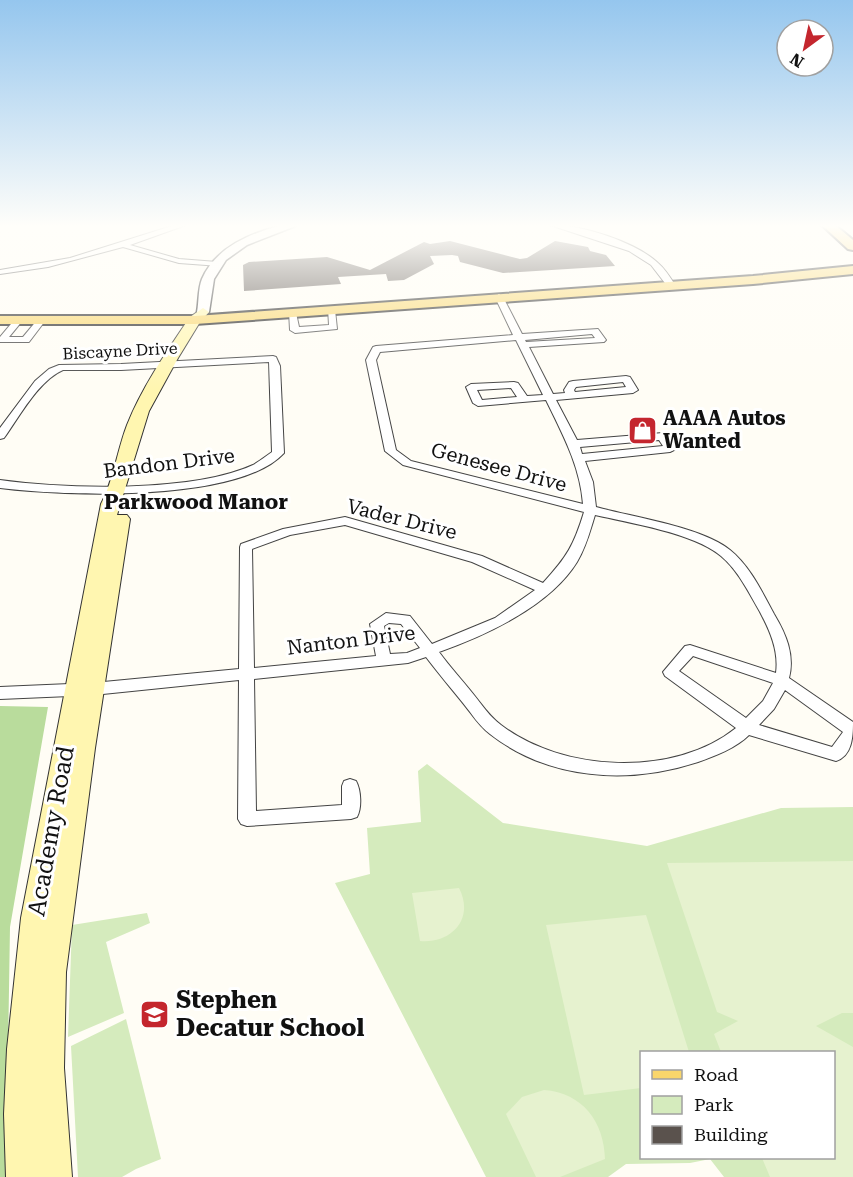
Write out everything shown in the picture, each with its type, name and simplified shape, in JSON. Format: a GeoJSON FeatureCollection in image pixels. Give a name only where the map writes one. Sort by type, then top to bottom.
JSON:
{"type":"FeatureCollection","features":[{"type":"Feature","properties":{"kind":"main road"},"geometry":{"type":"LineString","coordinates":[[0,320],[22,317],[292,313],[694,280]]}},
{"type":"Feature","properties":{"kind":"main road"},"geometry":{"type":"LineString","coordinates":[[0,313],[41,321],[196,315],[705,280]]}},
{"type":"Feature","properties":{"kind":"main road","name":"Academy Road"},"geometry":{"type":"LineString","coordinates":[[23,1177],[20,1114],[27,982],[35,918],[123,504],[118,490],[126,452],[144,403],[196,315]]}},
{"type":"Feature","properties":{"kind":"main road","name":"Academy Road"},"geometry":{"type":"LineString","coordinates":[[55,1177],[48,1068],[52,972],[85,689]]}},
{"type":"Feature","properties":{"kind":"street"},"geometry":{"type":"LineString","coordinates":[[196,315],[197,280]]}},
{"type":"Feature","properties":{"kind":"street","name":"Nanton Drive"},"geometry":{"type":"LineString","coordinates":[[0,693],[85,689],[408,657],[429,651],[500,621],[544,589],[570,562],[582,540],[590,511],[587,482],[575,451],[499,297]]}},
{"type":"Feature","properties":{"kind":"street"},"geometry":{"type":"LineString","coordinates":[[22,317],[2,340],[26,340],[41,321]]}},
{"type":"Feature","properties":{"kind":"street"},"geometry":{"type":"LineString","coordinates":[[521,341],[601,340],[596,331],[592,331]]}},
{"type":"Feature","properties":{"kind":"street","name":"Genesee Drive"},"geometry":{"type":"LineString","coordinates":[[521,341],[376,349],[371,360],[390,452],[397,458],[590,511],[686,534],[707,542],[730,556],[780,636],[784,661],[782,681]]}},
{"type":"Feature","properties":{"kind":"street","name":"Biscayne Drive"},"geometry":{"type":"LineString","coordinates":[[0,436],[39,383],[52,371],[62,367],[273,359]]}},
{"type":"Feature","properties":{"kind":"street","name":"Bandon Drive"},"geometry":{"type":"LineString","coordinates":[[0,484],[54,490],[118,490],[205,481],[252,470],[269,463],[278,453],[273,359]]}},
{"type":"Feature","properties":{"kind":"street"},"geometry":{"type":"LineString","coordinates":[[524,399],[633,390],[626,379],[573,384],[569,390],[571,395]]}},
{"type":"Feature","properties":{"kind":"street"},"geometry":{"type":"LineString","coordinates":[[663,436],[670,449],[575,451],[663,436]]}},
{"type":"Feature","properties":{"kind":"street","name":"Vader Drive"},"geometry":{"type":"LineString","coordinates":[[246,673],[246,547],[287,532],[345,521],[477,559],[544,589]]}},
{"type":"Feature","properties":{"kind":"street"},"geometry":{"type":"LineString","coordinates":[[384,660],[377,624],[386,618],[405,619],[494,729],[541,756],[571,765],[602,770],[655,767],[684,760],[716,748],[748,728],[772,699],[782,681]]}},
{"type":"Feature","properties":{"kind":"street"},"geometry":{"type":"LineString","coordinates":[[690,650],[782,681],[852,730],[836,755],[748,728],[670,672],[690,650]]}},
{"type":"Feature","properties":{"kind":"street"},"geometry":{"type":"LineString","coordinates":[[246,673],[247,819],[351,812],[350,786]]}},
{"type":"Feature","properties":{"kind":"green space"},"geometry":{"type":"Polygon","coordinates":[[[0,706],[48,707],[10,927],[6,1177],[0,1177],[0,706]]]}},
{"type":"Feature","properties":{"kind":"green space"},"geometry":{"type":"Polygon","coordinates":[[[427,764],[503,823],[647,846],[781,808],[853,807],[853,1177],[724,1177],[710,1159],[690,1163],[626,1164],[608,1177],[486,1177],[335,883],[370,874],[367,828],[421,822],[418,771],[427,764]]]}},
{"type":"Feature","properties":{"kind":"green space"},"geometry":{"type":"Polygon","coordinates":[[[853,861],[853,1013],[842,1013],[816,1026],[853,1047],[853,1177],[770,1177],[762,1159],[835,1159],[835,1051],[721,1051],[714,1034],[738,1021],[717,1012],[667,863],[853,861]]]}},
{"type":"Feature","properties":{"kind":"green space"},"geometry":{"type":"Polygon","coordinates":[[[459,888],[464,910],[457,927],[450,934],[441,938],[420,941],[412,893],[459,888]]]}},
{"type":"Feature","properties":{"kind":"green space"},"geometry":{"type":"Polygon","coordinates":[[[147,913],[150,923],[106,942],[124,1013],[68,1037],[72,925],[147,913]]]}},
{"type":"Feature","properties":{"kind":"green space"},"geometry":{"type":"Polygon","coordinates":[[[646,915],[689,1051],[640,1051],[640,1088],[584,1095],[546,925],[646,915]]]}},
{"type":"Feature","properties":{"kind":"green space"},"geometry":{"type":"Polygon","coordinates":[[[126,1019],[161,1159],[122,1177],[78,1177],[71,1046],[126,1019]]]}},
{"type":"Feature","properties":{"kind":"green space"},"geometry":{"type":"Polygon","coordinates":[[[544,1090],[570,1097],[589,1112],[601,1133],[605,1159],[560,1177],[536,1177],[506,1114],[522,1097],[544,1090]]]}},
{"type":"Feature","properties":{"kind":"building"},"geometry":{"type":"Polygon","coordinates":[[[244,280],[339,280],[341,284],[244,291],[244,280]]]}},
{"type":"Feature","properties":{"kind":"place","name":"AAAA Autos Wanted"},"geometry":{"type":"Point","coordinates":[642,430]}},
{"type":"Feature","properties":{"kind":"place","name":"Stephen Decatur School"},"geometry":{"type":"Point","coordinates":[155,1014]}},
{"type":"Feature","properties":{"kind":"district","name":"Parkwood Manor"},"geometry":{"type":"Point","coordinates":[196,502]}}]}
